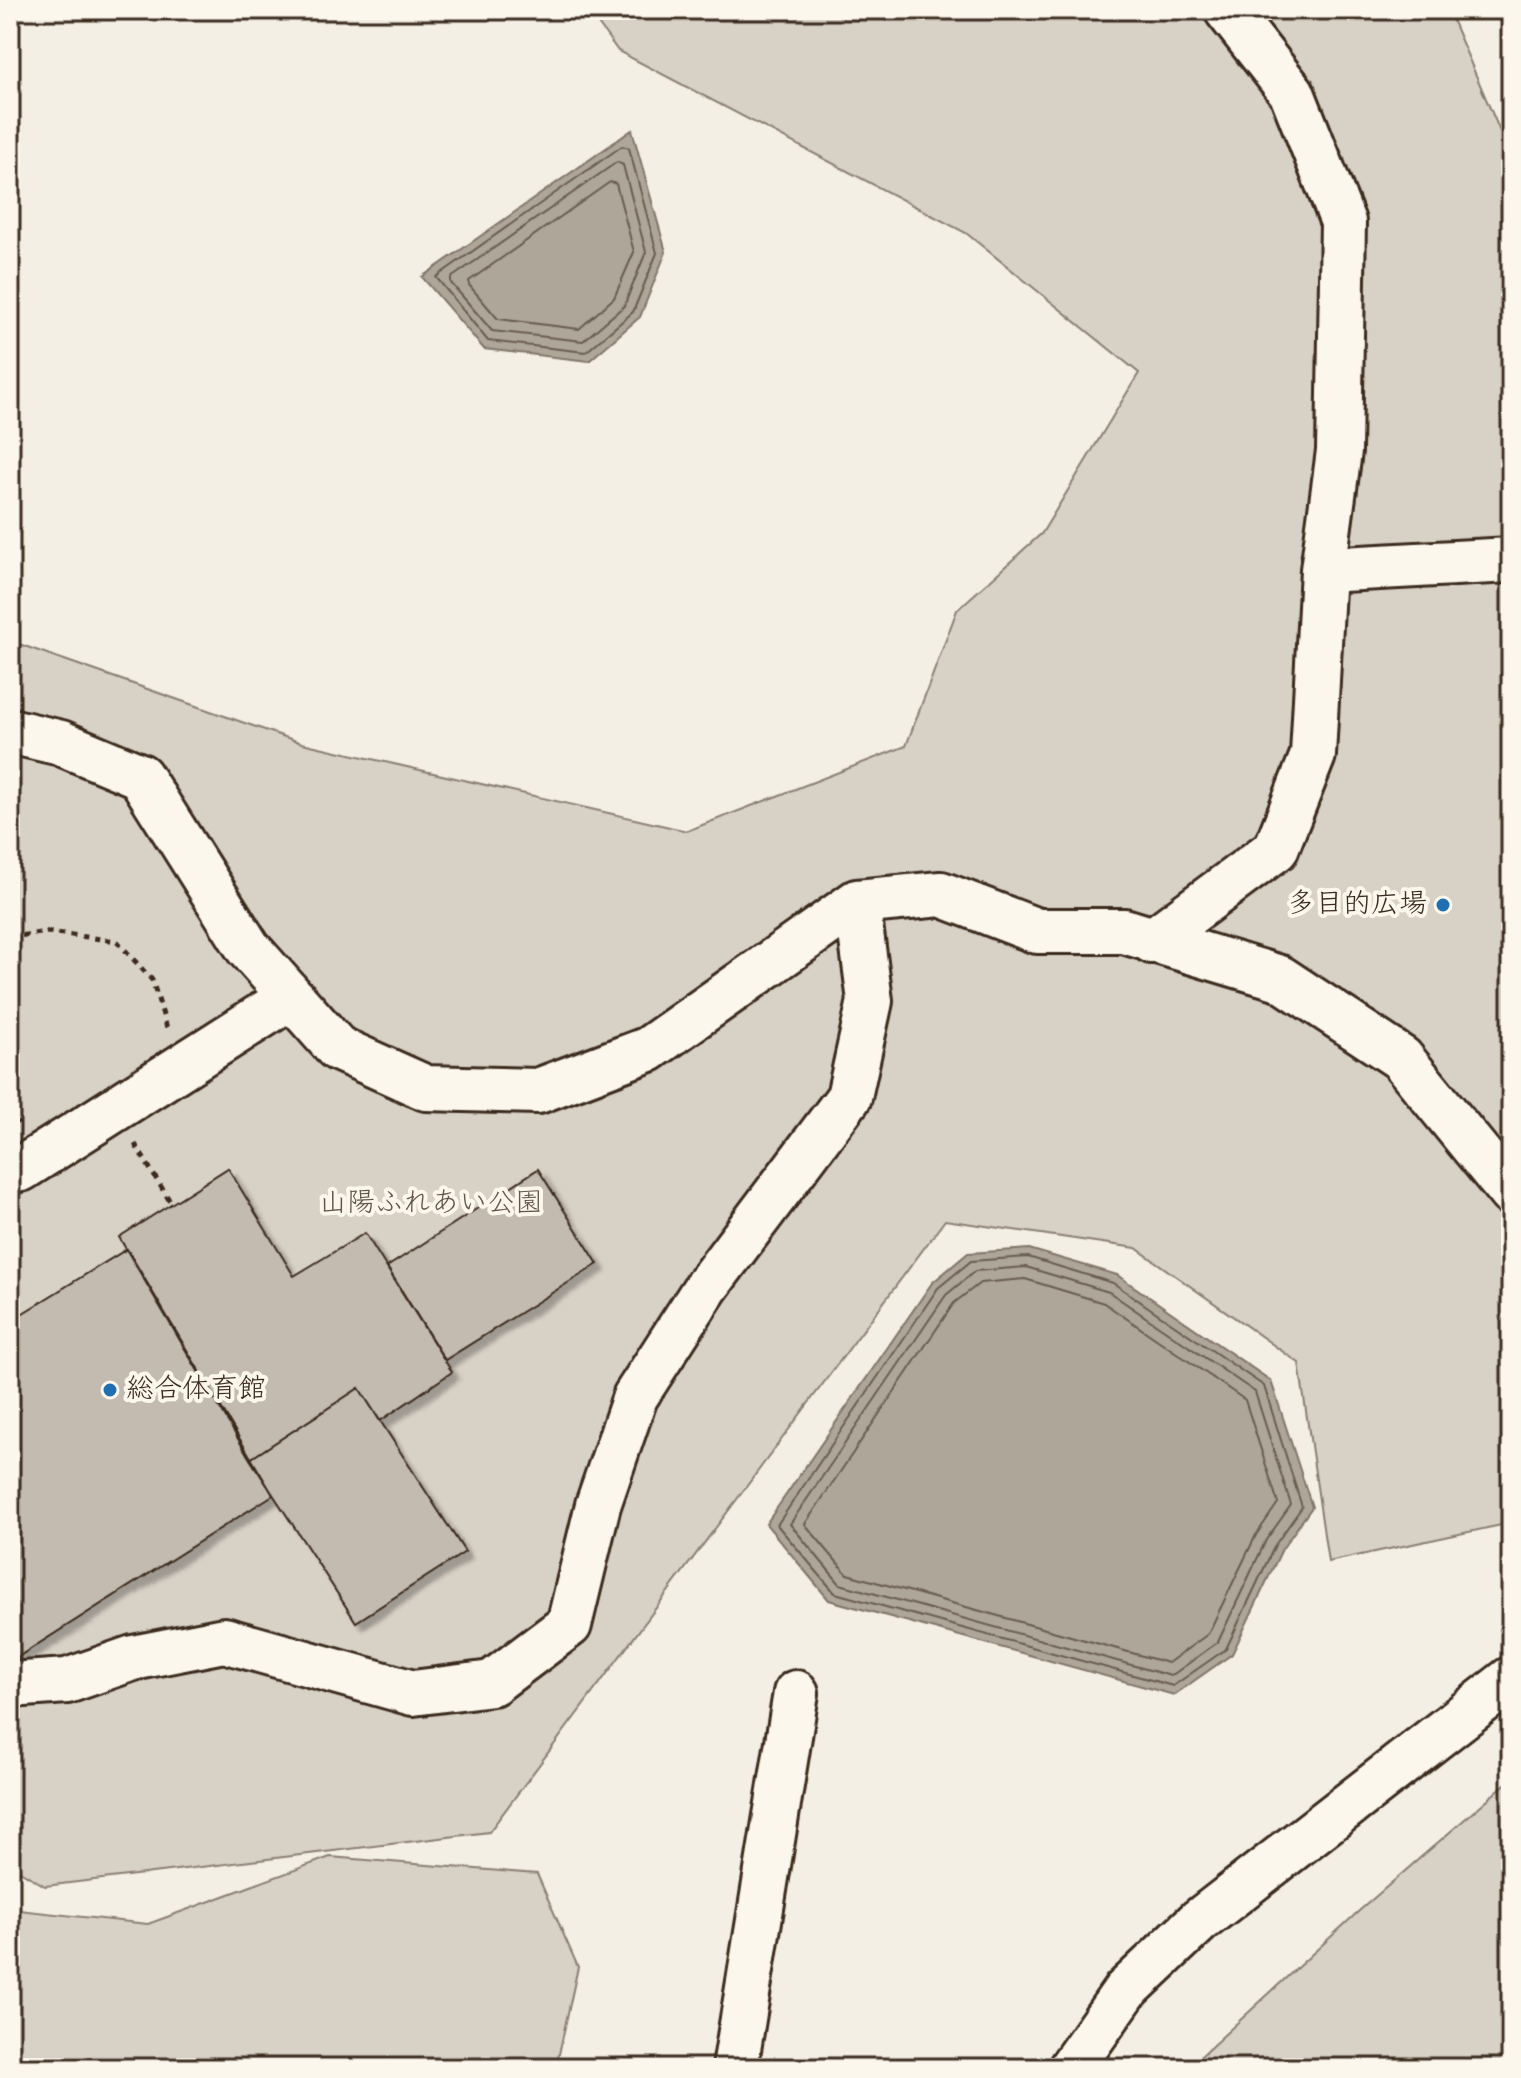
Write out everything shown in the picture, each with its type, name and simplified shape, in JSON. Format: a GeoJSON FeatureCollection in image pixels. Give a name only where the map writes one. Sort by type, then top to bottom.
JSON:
{"type":"FeatureCollection","features":[{"type":"Feature","properties":{"kind":"street"},"geometry":{"type":"LineString","coordinates":[[1152,941],[1276,849],[1313,755],[1323,570],[1339,451],[1343,222],[1292,93],[1227,10]]}},
{"type":"Feature","properties":{"kind":"street"},"geometry":{"type":"LineString","coordinates":[[1323,570],[1511,560]]}},
{"type":"Feature","properties":{"kind":"street"},"geometry":{"type":"LineString","coordinates":[[10,731],[61,743],[140,776],[248,948],[337,1048],[426,1088],[538,1091],[649,1049],[857,902],[941,894],[1037,931],[1124,931],[1280,978],[1401,1058],[1511,1193]]}},
{"type":"Feature","properties":{"kind":"street"},"geometry":{"type":"LineString","coordinates":[[10,1685],[67,1681],[133,1658],[224,1640],[413,1693],[492,1683],[569,1625],[598,1505],[635,1397],[706,1287],[849,1097],[870,1001],[857,902]]}},
{"type":"Feature","properties":{"kind":"street"},"geometry":{"type":"LineString","coordinates":[[21,1169],[291,997]]}},
{"type":"Feature","properties":{"kind":"street"},"geometry":{"type":"LineString","coordinates":[[1071,2068],[1125,1991],[1199,1921],[1511,1679]]}},
{"type":"Feature","properties":{"kind":"street"},"geometry":{"type":"LineString","coordinates":[[735,2068],[796,1693]]}},
{"type":"Feature","properties":{"kind":"path"},"geometry":{"type":"LineString","coordinates":[[10,937],[48,932],[117,941],[152,980],[166,1026],[186,1063]]}},
{"type":"Feature","properties":{"kind":"path"},"geometry":{"type":"LineString","coordinates":[[113,1109],[171,1203]]}},
{"type":"Feature","properties":{"kind":"green space","name":"山陽ふれあい公園"},"geometry":{"type":"Polygon","coordinates":[[[588,10],[1448,10],[1511,157],[1511,1523],[1328,1562],[1299,1363],[1136,1248],[945,1220],[489,1832],[45,1886],[10,1865],[10,641],[302,743],[687,831],[906,746],[957,610],[1042,533],[1139,373],[966,233],[618,51],[588,10]]]}},
{"type":"Feature","properties":{"kind":"green space"},"geometry":{"type":"Polygon","coordinates":[[[1511,1779],[1511,2068],[1188,2068],[1359,1911],[1511,1779]]]}},
{"type":"Feature","properties":{"kind":"green space"},"geometry":{"type":"Polygon","coordinates":[[[330,1857],[537,1874],[578,1967],[556,2068],[10,2068],[10,1909],[148,1924],[330,1857]]]}},
{"type":"Feature","properties":{"kind":"water"},"geometry":{"type":"Polygon","coordinates":[[[632,130],[666,252],[640,317],[589,361],[484,349],[422,277],[632,130]]]}},
{"type":"Feature","properties":{"kind":"water"},"geometry":{"type":"Polygon","coordinates":[[[1029,1249],[1117,1275],[1271,1381],[1312,1507],[1282,1549],[1232,1654],[1174,1695],[829,1600],[766,1524],[932,1283],[968,1253],[1029,1249]]]}},
{"type":"Feature","properties":{"kind":"building"},"geometry":{"type":"Polygon","coordinates":[[[228,1168],[294,1276],[365,1233],[452,1372],[380,1421],[359,1388],[250,1459],[119,1237],[228,1168]]]}},
{"type":"Feature","properties":{"kind":"building"},"geometry":{"type":"Polygon","coordinates":[[[538,1169],[598,1264],[445,1360],[387,1267],[538,1169]]]}},
{"type":"Feature","properties":{"kind":"building","name":"総合体育館"},"geometry":{"type":"Polygon","coordinates":[[[127,1249],[273,1495],[16,1658],[10,1648],[10,1321],[127,1249]]]}},
{"type":"Feature","properties":{"kind":"building"},"geometry":{"type":"Polygon","coordinates":[[[359,1388],[465,1552],[356,1622],[250,1459],[359,1388]]]}},
{"type":"Feature","properties":{"kind":"place","name":"多目的広場"},"geometry":{"type":"Point","coordinates":[1443,905]}},
{"type":"Feature","properties":{"kind":"place","name":"総合体育館"},"geometry":{"type":"Point","coordinates":[110,1390]}}]}
